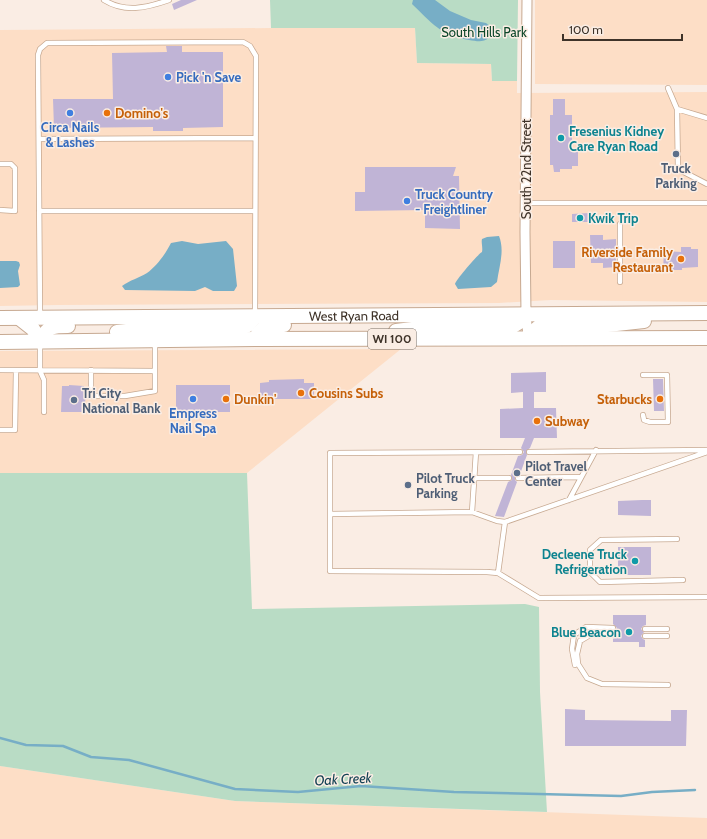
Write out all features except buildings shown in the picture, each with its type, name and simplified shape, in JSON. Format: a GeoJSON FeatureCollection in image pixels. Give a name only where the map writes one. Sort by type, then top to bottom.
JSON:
{"type":"FeatureCollection","features":[{"type":"Feature","properties":{"kind":"main road"},"geometry":{"type":"LineString","coordinates":[[528,338],[540,326],[607,325],[662,319],[680,313]]}},
{"type":"Feature","properties":{"kind":"main road","name":"West Ryan Road"},"geometry":{"type":"LineString","coordinates":[[0,318],[145,317],[255,321],[360,316],[707,313]]}},
{"type":"Feature","properties":{"kind":"main road"},"geometry":{"type":"LineString","coordinates":[[352,339],[378,333],[429,327],[513,326],[526,314]]}},
{"type":"Feature","properties":{"kind":"main road"},"geometry":{"type":"LineString","coordinates":[[255,336],[264,327],[270,325],[306,325],[339,321],[360,316]]}},
{"type":"Feature","properties":{"kind":"main road"},"geometry":{"type":"LineString","coordinates":[[19,318],[33,329],[40,341],[48,328],[54,326],[89,326],[117,323],[145,317]]}},
{"type":"Feature","properties":{"kind":"main road"},"geometry":{"type":"LineString","coordinates":[[80,340],[110,333],[146,329],[236,329],[255,321]]}},
{"type":"Feature","properties":{"kind":"main road","name":"West Ryan Road"},"geometry":{"type":"LineString","coordinates":[[0,342],[155,340],[255,336],[352,339],[707,338]]}},
{"type":"Feature","properties":{"kind":"street","name":"South 22nd Street"},"geometry":{"type":"LineString","coordinates":[[527,0],[526,314],[528,338]]}},
{"type":"Feature","properties":{"kind":"lane"},"geometry":{"type":"LineString","coordinates":[[104,0],[112,6],[136,9],[169,0]]}},
{"type":"Feature","properties":{"kind":"lane"},"geometry":{"type":"LineString","coordinates":[[40,318],[38,55],[40,49],[48,42],[243,42],[250,46],[256,56],[255,321]]}},
{"type":"Feature","properties":{"kind":"lane"},"geometry":{"type":"LineString","coordinates":[[668,88],[677,110],[678,169],[707,184]]}},
{"type":"Feature","properties":{"kind":"lane"},"geometry":{"type":"LineString","coordinates":[[677,110],[707,118]]}},
{"type":"Feature","properties":{"kind":"lane"},"geometry":{"type":"LineString","coordinates":[[39,139],[256,138]]}},
{"type":"Feature","properties":{"kind":"lane"},"geometry":{"type":"LineString","coordinates":[[0,164],[11,164],[15,168],[15,211],[0,210]]}},
{"type":"Feature","properties":{"kind":"lane"},"geometry":{"type":"LineString","coordinates":[[526,203],[707,203]]}},
{"type":"Feature","properties":{"kind":"lane"},"geometry":{"type":"LineString","coordinates":[[39,211],[255,211]]}},
{"type":"Feature","properties":{"kind":"lane"},"geometry":{"type":"LineString","coordinates":[[620,224],[620,282]]}},
{"type":"Feature","properties":{"kind":"lane"},"geometry":{"type":"LineString","coordinates":[[91,370],[91,396],[125,396],[155,391],[155,340]]}},
{"type":"Feature","properties":{"kind":"lane"},"geometry":{"type":"LineString","coordinates":[[40,341],[40,371],[44,380],[44,412]]}},
{"type":"Feature","properties":{"kind":"lane"},"geometry":{"type":"LineString","coordinates":[[0,370],[155,371]]}},
{"type":"Feature","properties":{"kind":"lane"},"geometry":{"type":"LineString","coordinates":[[0,430],[16,430],[16,370]]}},
{"type":"Feature","properties":{"kind":"lane"},"geometry":{"type":"LineString","coordinates":[[643,375],[667,375],[668,422],[650,422],[644,420],[643,415]]}},
{"type":"Feature","properties":{"kind":"lane"},"geometry":{"type":"LineString","coordinates":[[569,500],[596,450]]}},
{"type":"Feature","properties":{"kind":"lane"},"geometry":{"type":"LineString","coordinates":[[528,452],[596,450],[707,451]]}},
{"type":"Feature","properties":{"kind":"lane"},"geometry":{"type":"LineString","coordinates":[[330,514],[472,512],[497,521],[505,522],[707,451]]}},
{"type":"Feature","properties":{"kind":"lane"},"geometry":{"type":"LineString","coordinates":[[472,512],[476,452]]}},
{"type":"Feature","properties":{"kind":"lane"},"geometry":{"type":"LineString","coordinates":[[520,452],[330,453],[330,571],[498,573],[539,598],[707,597]]}},
{"type":"Feature","properties":{"kind":"lane"},"geometry":{"type":"LineString","coordinates":[[518,478],[581,477]]}},
{"type":"Feature","properties":{"kind":"lane"},"geometry":{"type":"LineString","coordinates":[[474,478],[509,478]]}},
{"type":"Feature","properties":{"kind":"lane"},"geometry":{"type":"LineString","coordinates":[[498,573],[505,522]]}},
{"type":"Feature","properties":{"kind":"lane"},"geometry":{"type":"LineString","coordinates":[[677,539],[601,540],[590,550],[590,572],[600,582],[683,580]]}},
{"type":"Feature","properties":{"kind":"lane"},"geometry":{"type":"LineString","coordinates":[[613,628],[586,628],[574,635],[572,649],[575,665],[587,678],[602,684],[668,685]]}},
{"type":"Feature","properties":{"kind":"lane"},"geometry":{"type":"LineString","coordinates":[[646,628],[667,629]]}},
{"type":"Feature","properties":{"kind":"lane"},"geometry":{"type":"LineString","coordinates":[[587,678],[578,664],[577,654],[580,641],[590,635],[613,635]]}},
{"type":"Feature","properties":{"kind":"lane"},"geometry":{"type":"LineString","coordinates":[[645,636],[667,636]]}},
{"type":"Feature","properties":{"kind":"shaded area"},"geometry":{"type":"Polygon","coordinates":[[[535,0],[707,0],[707,85],[535,84],[535,0]]]}},
{"type":"Feature","properties":{"kind":"shaded area"},"geometry":{"type":"Polygon","coordinates":[[[415,28],[417,63],[491,64],[492,81],[517,81],[517,93],[707,92],[707,302],[551,300],[499,303],[0,306],[0,30],[415,28]]]}},
{"type":"Feature","properties":{"kind":"shaded area"},"geometry":{"type":"Polygon","coordinates":[[[401,349],[247,473],[0,473],[0,351],[401,349]]]}},
{"type":"Feature","properties":{"kind":"shaded area"},"geometry":{"type":"Polygon","coordinates":[[[0,766],[235,801],[707,818],[707,839],[0,839],[0,766]]]}},
{"type":"Feature","properties":{"kind":"green space","name":"South Hills Park"},"geometry":{"type":"Polygon","coordinates":[[[270,0],[518,0],[517,81],[492,81],[491,64],[417,63],[415,28],[271,28],[270,0]]]}},
{"type":"Feature","properties":{"kind":"green space"},"geometry":{"type":"Polygon","coordinates":[[[0,473],[247,473],[252,609],[525,604],[539,607],[540,692],[547,812],[235,801],[0,766],[0,473]]]}},
{"type":"Feature","properties":{"kind":"water"},"geometry":{"type":"Polygon","coordinates":[[[413,0],[435,0],[450,11],[471,20],[486,23],[492,28],[489,38],[482,41],[475,41],[459,38],[443,31],[412,4],[413,0]]]}},
{"type":"Feature","properties":{"kind":"water"},"geometry":{"type":"Polygon","coordinates":[[[499,236],[502,253],[497,282],[491,287],[458,289],[455,284],[456,282],[482,252],[482,239],[499,236]]]}},
{"type":"Feature","properties":{"kind":"water"},"geometry":{"type":"Polygon","coordinates":[[[182,241],[198,244],[226,241],[233,249],[237,286],[234,291],[213,291],[205,287],[195,291],[125,290],[122,286],[151,270],[167,251],[171,243],[182,241]]]}},
{"type":"Feature","properties":{"kind":"water"},"geometry":{"type":"Polygon","coordinates":[[[0,261],[19,262],[20,265],[18,271],[20,285],[18,287],[0,288],[0,261]]]}},
{"type":"Feature","properties":{"kind":"waterway","name":"Oak Creek"},"geometry":{"type":"LineString","coordinates":[[0,738],[26,745],[63,746],[91,757],[129,760],[235,789],[298,792],[361,786],[454,792],[621,796],[652,792],[695,790]]}},
{"type":"Feature","properties":{"kind":"place","name":"Pick 'n Save"},"geometry":{"type":"Point","coordinates":[168,77]}},
{"type":"Feature","properties":{"kind":"place","name":"Circa Nails & Lashes"},"geometry":{"type":"Point","coordinates":[70,113]}},
{"type":"Feature","properties":{"kind":"place","name":"Domino's"},"geometry":{"type":"Point","coordinates":[107,113]}},
{"type":"Feature","properties":{"kind":"place","name":"Fresenius Kidney Care Ryan Road"},"geometry":{"type":"Point","coordinates":[561,138]}},
{"type":"Feature","properties":{"kind":"place","name":"Truck Parking"},"geometry":{"type":"Point","coordinates":[676,154]}},
{"type":"Feature","properties":{"kind":"place","name":"Truck Country - Freightliner"},"geometry":{"type":"Point","coordinates":[407,201]}},
{"type":"Feature","properties":{"kind":"place","name":"Kwik Trip"},"geometry":{"type":"Point","coordinates":[580,218]}},
{"type":"Feature","properties":{"kind":"place","name":"Riverside Family Restaurant"},"geometry":{"type":"Point","coordinates":[681,259]}},
{"type":"Feature","properties":{"kind":"place","name":"Cousins Subs"},"geometry":{"type":"Point","coordinates":[301,393]}},
{"type":"Feature","properties":{"kind":"place","name":"Empress Nail Spa"},"geometry":{"type":"Point","coordinates":[193,399]}},
{"type":"Feature","properties":{"kind":"place","name":"Dunkin'"},"geometry":{"type":"Point","coordinates":[226,399]}},
{"type":"Feature","properties":{"kind":"place","name":"Starbucks"},"geometry":{"type":"Point","coordinates":[660,399]}},
{"type":"Feature","properties":{"kind":"place","name":"Tri City National Bank"},"geometry":{"type":"Point","coordinates":[74,400]}},
{"type":"Feature","properties":{"kind":"place","name":"Subway"},"geometry":{"type":"Point","coordinates":[537,421]}},
{"type":"Feature","properties":{"kind":"place","name":"Pilot Travel Center"},"geometry":{"type":"Point","coordinates":[517,473]}},
{"type":"Feature","properties":{"kind":"place","name":"Pilot Truck Parking"},"geometry":{"type":"Point","coordinates":[408,485]}},
{"type":"Feature","properties":{"kind":"place","name":"Decleene Truck Refrigeration"},"geometry":{"type":"Point","coordinates":[635,561]}},
{"type":"Feature","properties":{"kind":"place","name":"Blue Beacon"},"geometry":{"type":"Point","coordinates":[629,632]}}]}
